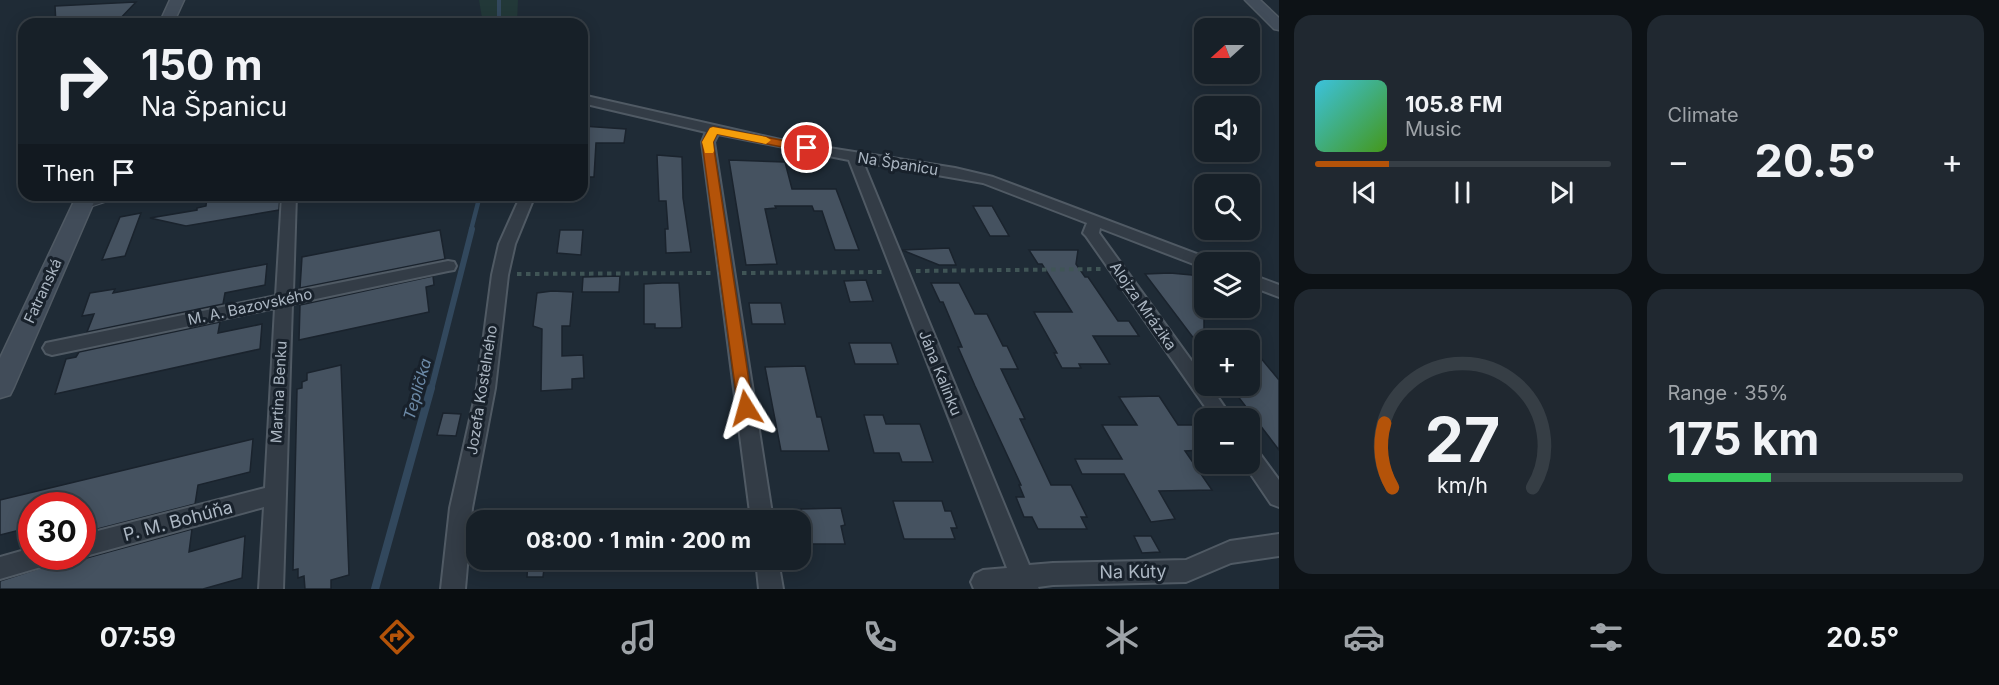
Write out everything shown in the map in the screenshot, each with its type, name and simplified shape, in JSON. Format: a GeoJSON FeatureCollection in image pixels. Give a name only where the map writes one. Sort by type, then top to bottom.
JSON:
{"type":"FeatureCollection","features":[{"type":"Feature","properties":{"kind":"main road"},"geometry":{"type":"LineString","coordinates":[[169,18],[177,0]]}},
{"type":"Feature","properties":{"kind":"main road"},"geometry":{"type":"LineString","coordinates":[[1252,0],[1279,26]]}},
{"type":"Feature","properties":{"kind":"main road","name":"Fatranská"},"geometry":{"type":"LineString","coordinates":[[0,387],[85,201]]}},
{"type":"Feature","properties":{"kind":"street","name":"Na Španicu"},"geometry":{"type":"LineString","coordinates":[[588,100],[713,130],[854,157],[966,174],[1194,259]]}},
{"type":"Feature","properties":{"kind":"street"},"geometry":{"type":"LineString","coordinates":[[713,130],[708,142],[761,510]]}},
{"type":"Feature","properties":{"kind":"street","name":"Jána Kalinku"},"geometry":{"type":"LineString","coordinates":[[854,157],[1024,583]]}},
{"type":"Feature","properties":{"kind":"street","name":"Martina Benku"},"geometry":{"type":"LineString","coordinates":[[271,589],[289,201]]}},
{"type":"Feature","properties":{"kind":"street","name":"Jozefa Kostelného"},"geometry":{"type":"LineString","coordinates":[[453,589],[461,508],[486,388],[500,274],[507,244],[525,201]]}},
{"type":"Feature","properties":{"kind":"street","name":"Alojza Mrázika"},"geometry":{"type":"LineString","coordinates":[[1095,221],[1091,233],[1216,408]]}},
{"type":"Feature","properties":{"kind":"street","name":"M. A. Bazovského"},"geometry":{"type":"LineString","coordinates":[[52,348],[448,266]]}},
{"type":"Feature","properties":{"kind":"street"},"geometry":{"type":"LineString","coordinates":[[1260,284],[1279,291]]}},
{"type":"Feature","properties":{"kind":"street"},"geometry":{"type":"LineString","coordinates":[[1260,470],[1279,497]]}},
{"type":"Feature","properties":{"kind":"street","name":"P. M. Bohúňa"},"geometry":{"type":"LineString","coordinates":[[96,542],[274,495]]}},
{"type":"Feature","properties":{"kind":"street","name":"Na Kúty"},"geometry":{"type":"LineString","coordinates":[[983,582],[1024,583],[1053,574],[1186,572],[1230,552],[1279,545]]}},
{"type":"Feature","properties":{"kind":"street"},"geometry":{"type":"LineString","coordinates":[[0,568],[18,563]]}},
{"type":"Feature","properties":{"kind":"street"},"geometry":{"type":"LineString","coordinates":[[768,570],[771,589]]}},
{"type":"Feature","properties":{"kind":"path"},"geometry":{"type":"LineString","coordinates":[[500,274],[1116,269]]}},
{"type":"Feature","properties":{"kind":"green space"},"geometry":{"type":"Polygon","coordinates":[[[479,0],[518,0],[517,18],[482,18],[479,0]]]}},
{"type":"Feature","properties":{"kind":"building"},"geometry":{"type":"Polygon","coordinates":[[[136,2],[121,18],[56,18],[55,6],[136,2]]]}},
{"type":"Feature","properties":{"kind":"building"},"geometry":{"type":"Polygon","coordinates":[[[588,126],[626,129],[624,143],[596,143],[594,177],[588,177],[588,126]]]}},
{"type":"Feature","properties":{"kind":"building"},"geometry":{"type":"Polygon","coordinates":[[[657,155],[682,157],[683,198],[691,252],[666,253],[665,229],[668,229],[666,201],[659,201],[657,155]]]}},
{"type":"Feature","properties":{"kind":"building"},"geometry":{"type":"Polygon","coordinates":[[[729,160],[785,162],[792,189],[836,189],[859,250],[835,250],[822,211],[814,211],[812,206],[775,206],[776,208],[765,209],[777,264],[746,265],[729,160]]]}},
{"type":"Feature","properties":{"kind":"building"},"geometry":{"type":"Polygon","coordinates":[[[206,201],[280,201],[279,210],[186,226],[150,218],[197,210],[197,208],[206,206],[206,201]]]}},
{"type":"Feature","properties":{"kind":"building"},"geometry":{"type":"Polygon","coordinates":[[[973,206],[992,206],[1009,236],[990,236],[973,206]]]}},
{"type":"Feature","properties":{"kind":"building"},"geometry":{"type":"Polygon","coordinates":[[[141,213],[125,256],[102,260],[120,217],[141,213]]]}},
{"type":"Feature","properties":{"kind":"building"},"geometry":{"type":"Polygon","coordinates":[[[440,230],[445,259],[300,288],[302,257],[440,230]]]}},
{"type":"Feature","properties":{"kind":"building"},"geometry":{"type":"Polygon","coordinates":[[[560,230],[583,230],[581,255],[557,253],[560,230]]]}},
{"type":"Feature","properties":{"kind":"building"},"geometry":{"type":"Polygon","coordinates":[[[949,248],[956,265],[939,265],[902,250],[949,248]]]}},
{"type":"Feature","properties":{"kind":"building"},"geometry":{"type":"Polygon","coordinates":[[[1029,250],[1078,250],[1076,264],[1085,277],[1088,277],[1118,321],[1129,321],[1139,336],[1093,336],[1110,364],[1079,364],[1081,368],[1062,368],[1054,353],[1057,353],[1034,312],[1072,312],[1042,264],[1038,264],[1029,250]]]}},
{"type":"Feature","properties":{"kind":"building"},"geometry":{"type":"Polygon","coordinates":[[[267,264],[265,285],[225,293],[223,304],[87,332],[94,314],[82,316],[90,293],[115,289],[113,293],[267,264]]]}},
{"type":"Feature","properties":{"kind":"building"},"geometry":{"type":"Polygon","coordinates":[[[1145,274],[1192,275],[1194,278],[1194,318],[1204,318],[1204,330],[1194,330],[1194,339],[1145,274]]]}},
{"type":"Feature","properties":{"kind":"building"},"geometry":{"type":"Polygon","coordinates":[[[433,276],[434,285],[426,287],[429,312],[299,340],[300,305],[433,276]]]}},
{"type":"Feature","properties":{"kind":"building"},"geometry":{"type":"Polygon","coordinates":[[[620,276],[619,292],[582,292],[583,277],[620,276]]]}},
{"type":"Feature","properties":{"kind":"building"},"geometry":{"type":"Polygon","coordinates":[[[866,280],[873,301],[850,302],[844,281],[866,280]]]}},
{"type":"Feature","properties":{"kind":"building"},"geometry":{"type":"Polygon","coordinates":[[[679,283],[682,327],[680,328],[655,328],[655,324],[644,324],[644,284],[679,283]]]}},
{"type":"Feature","properties":{"kind":"building"},"geometry":{"type":"Polygon","coordinates":[[[931,283],[959,283],[975,314],[987,314],[1018,369],[1001,369],[1025,419],[1020,419],[1051,485],[1071,485],[1087,517],[1081,517],[1087,529],[1038,529],[1032,517],[1024,517],[1016,497],[1024,497],[1019,485],[1021,485],[958,347],[962,347],[943,302],[940,302],[931,283]]]}},
{"type":"Feature","properties":{"kind":"building"},"geometry":{"type":"Polygon","coordinates":[[[573,292],[570,326],[562,326],[562,356],[583,355],[584,378],[572,379],[572,389],[541,391],[542,329],[533,326],[537,293],[573,292]]]}},
{"type":"Feature","properties":{"kind":"building"},"geometry":{"type":"Polygon","coordinates":[[[749,303],[781,303],[785,324],[752,324],[749,303]]]}},
{"type":"Feature","properties":{"kind":"building"},"geometry":{"type":"Polygon","coordinates":[[[220,322],[218,333],[262,324],[260,349],[55,394],[66,359],[76,357],[79,352],[220,322]]]}},
{"type":"Feature","properties":{"kind":"building"},"geometry":{"type":"Polygon","coordinates":[[[849,343],[891,343],[898,364],[855,364],[849,343]]]}},
{"type":"Feature","properties":{"kind":"building"},"geometry":{"type":"Polygon","coordinates":[[[1260,357],[1279,380],[1279,450],[1260,425],[1260,408],[1247,408],[1238,396],[1260,396],[1260,357]]]}},
{"type":"Feature","properties":{"kind":"building"},"geometry":{"type":"Polygon","coordinates":[[[341,365],[349,575],[331,580],[331,589],[305,589],[304,576],[298,578],[298,569],[293,570],[297,389],[302,388],[302,382],[307,380],[307,373],[341,365]]]}},
{"type":"Feature","properties":{"kind":"building"},"geometry":{"type":"Polygon","coordinates":[[[805,366],[817,417],[821,417],[829,451],[781,451],[765,367],[805,366]]]}},
{"type":"Feature","properties":{"kind":"building"},"geometry":{"type":"Polygon","coordinates":[[[1159,396],[1178,425],[1194,425],[1194,451],[1185,451],[1194,464],[1194,474],[1201,474],[1212,490],[1159,491],[1175,519],[1151,522],[1124,474],[1082,474],[1075,459],[1122,459],[1102,425],[1137,425],[1119,397],[1159,396]]]}},
{"type":"Feature","properties":{"kind":"building"},"geometry":{"type":"Polygon","coordinates":[[[443,413],[461,414],[456,436],[437,435],[443,413]]]}},
{"type":"Feature","properties":{"kind":"building"},"geometry":{"type":"Polygon","coordinates":[[[864,415],[883,415],[886,424],[920,424],[933,462],[902,462],[899,453],[874,453],[864,415]]]}},
{"type":"Feature","properties":{"kind":"building"},"geometry":{"type":"Polygon","coordinates":[[[253,439],[250,472],[198,485],[195,504],[96,529],[96,492],[33,492],[253,439]]]}},
{"type":"Feature","properties":{"kind":"building"},"geometry":{"type":"Polygon","coordinates":[[[18,496],[18,530],[0,535],[0,500],[18,496]]]}},
{"type":"Feature","properties":{"kind":"building"},"geometry":{"type":"Polygon","coordinates":[[[893,501],[942,501],[945,511],[951,511],[957,528],[951,528],[955,539],[904,539],[893,501]]]}},
{"type":"Feature","properties":{"kind":"building"},"geometry":{"type":"Polygon","coordinates":[[[841,508],[845,525],[841,526],[845,544],[811,544],[811,510],[801,509],[841,508]]]}},
{"type":"Feature","properties":{"kind":"building"},"geometry":{"type":"Polygon","coordinates":[[[192,529],[189,552],[245,536],[242,578],[203,589],[0,589],[0,581],[34,570],[96,570],[96,555],[192,529]]]}},
{"type":"Feature","properties":{"kind":"building"},"geometry":{"type":"Polygon","coordinates":[[[1134,536],[1151,536],[1160,552],[1142,553],[1134,536]]]}},
{"type":"Feature","properties":{"kind":"building"},"geometry":{"type":"Polygon","coordinates":[[[527,570],[544,570],[543,577],[527,577],[527,570]]]}},
{"type":"Feature","properties":{"kind":"waterway","name":"Teplička"},"geometry":{"type":"LineString","coordinates":[[499,0],[499,18]]}},
{"type":"Feature","properties":{"kind":"waterway","name":"Teplička"},"geometry":{"type":"LineString","coordinates":[[471,230],[478,201]]}},
{"type":"Feature","properties":{"kind":"waterway","name":"Teplička"},"geometry":{"type":"LineString","coordinates":[[431,390],[472,229]]}},
{"type":"Feature","properties":{"kind":"waterway","name":"Teplička"},"geometry":{"type":"LineString","coordinates":[[375,589],[431,388]]}},
{"type":"Feature","properties":{"kind":"slow traffic"},"geometry":{"type":"LineString","coordinates":[[709,151],[708,142],[713,130],[766,140]]}},
{"type":"Feature","properties":{"kind":"route"},"geometry":{"type":"LineString","coordinates":[[746,408],[708,142],[713,130],[807,148]]}}]}
